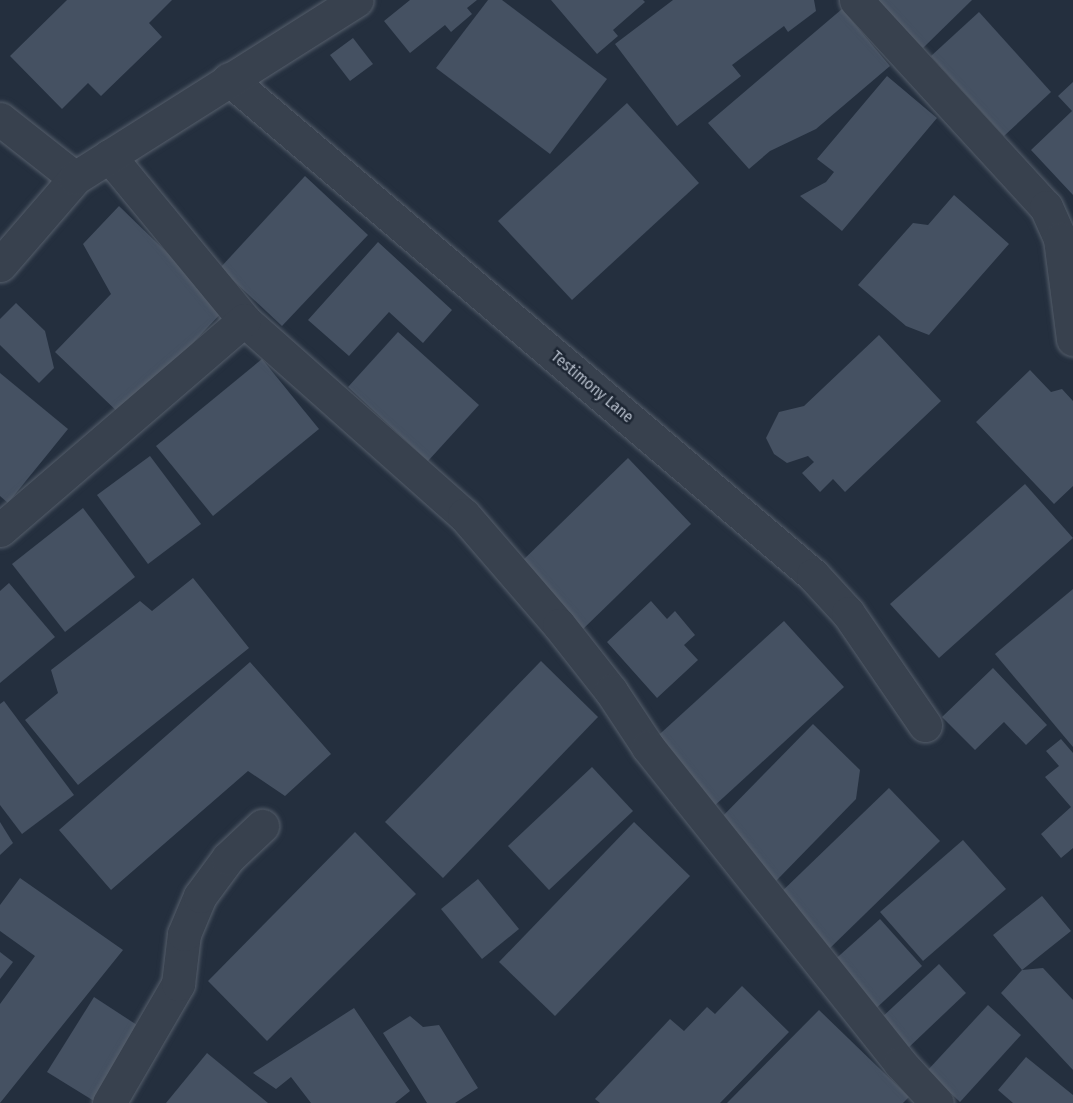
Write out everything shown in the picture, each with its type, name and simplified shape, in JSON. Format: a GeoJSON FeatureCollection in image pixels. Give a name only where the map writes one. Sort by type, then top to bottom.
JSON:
{"type":"FeatureCollection","features":[{"type":"Feature","properties":{"kind":"street"},"geometry":{"type":"LineString","coordinates":[[0,265],[75,178],[357,0]]}},
{"type":"Feature","properties":{"kind":"street"},"geometry":{"type":"LineString","coordinates":[[856,0],[1046,207],[1060,239],[1073,339]]}},
{"type":"Feature","properties":{"kind":"street","name":"Testimony Lane"},"geometry":{"type":"LineString","coordinates":[[229,79],[813,574],[848,613],[925,724]]}},
{"type":"Feature","properties":{"kind":"street"},"geometry":{"type":"LineString","coordinates":[[0,119],[75,178]]}},
{"type":"Feature","properties":{"kind":"street"},"geometry":{"type":"LineString","coordinates":[[109,156],[244,320],[464,515],[566,634],[611,691],[648,747],[900,1062],[937,1103]]}},
{"type":"Feature","properties":{"kind":"street"},"geometry":{"type":"LineString","coordinates":[[0,530],[244,320]]}},
{"type":"Feature","properties":{"kind":"street"},"geometry":{"type":"LineString","coordinates":[[110,1103],[178,984],[184,934],[200,896],[228,858],[262,826]]}},
{"type":"Feature","properties":{"kind":"building"},"geometry":{"type":"Polygon","coordinates":[[[67,0],[172,0],[149,23],[162,37],[101,96],[88,83],[62,109],[10,56],[67,0]]]}},
{"type":"Feature","properties":{"kind":"building"},"geometry":{"type":"Polygon","coordinates":[[[410,0],[477,0],[467,8],[472,14],[451,32],[445,25],[410,53],[384,21],[410,0]]]}},
{"type":"Feature","properties":{"kind":"building"},"geometry":{"type":"Polygon","coordinates":[[[488,0],[502,0],[607,79],[550,154],[436,68],[488,0]]]}},
{"type":"Feature","properties":{"kind":"building"},"geometry":{"type":"Polygon","coordinates":[[[551,0],[643,0],[645,2],[613,30],[618,36],[597,54],[551,0]]]}},
{"type":"Feature","properties":{"kind":"building"},"geometry":{"type":"Polygon","coordinates":[[[673,0],[814,0],[816,11],[788,32],[784,26],[732,65],[741,76],[677,126],[615,44],[673,0]]]}},
{"type":"Feature","properties":{"kind":"building"},"geometry":{"type":"Polygon","coordinates":[[[877,0],[972,0],[923,48],[877,0]]]}},
{"type":"Feature","properties":{"kind":"building"},"geometry":{"type":"Polygon","coordinates":[[[842,9],[890,66],[816,129],[770,151],[749,169],[708,123],[842,9]]]}},
{"type":"Feature","properties":{"kind":"building"},"geometry":{"type":"Polygon","coordinates":[[[979,12],[1051,92],[1004,136],[931,56],[979,12]]]}},
{"type":"Feature","properties":{"kind":"building"},"geometry":{"type":"Polygon","coordinates":[[[353,38],[373,64],[350,81],[330,55],[353,38]]]}},
{"type":"Feature","properties":{"kind":"building"},"geometry":{"type":"Polygon","coordinates":[[[887,76],[937,118],[842,231],[800,196],[826,182],[834,172],[817,159],[887,76]]]}},
{"type":"Feature","properties":{"kind":"building"},"geometry":{"type":"Polygon","coordinates":[[[1073,82],[1073,195],[1031,150],[1072,111],[1058,96],[1073,82]]]}},
{"type":"Feature","properties":{"kind":"building"},"geometry":{"type":"Polygon","coordinates":[[[627,103],[699,183],[572,300],[498,221],[627,103]]]}},
{"type":"Feature","properties":{"kind":"building"},"geometry":{"type":"Polygon","coordinates":[[[305,176],[368,235],[282,326],[220,268],[305,176]]]}},
{"type":"Feature","properties":{"kind":"building"},"geometry":{"type":"Polygon","coordinates":[[[954,195],[1009,244],[929,335],[906,326],[858,285],[913,223],[928,225],[954,195]]]}},
{"type":"Feature","properties":{"kind":"building"},"geometry":{"type":"Polygon","coordinates":[[[119,206],[225,309],[123,417],[55,352],[111,294],[83,244],[119,206]]]}},
{"type":"Feature","properties":{"kind":"building"},"geometry":{"type":"Polygon","coordinates":[[[378,242],[452,310],[423,343],[389,312],[349,356],[308,320],[378,242]]]}},
{"type":"Feature","properties":{"kind":"building"},"geometry":{"type":"Polygon","coordinates":[[[16,303],[45,331],[54,368],[39,383],[0,345],[0,319],[16,303]]]}},
{"type":"Feature","properties":{"kind":"building"},"geometry":{"type":"Polygon","coordinates":[[[398,332],[479,405],[428,461],[348,387],[398,332]]]}},
{"type":"Feature","properties":{"kind":"building"},"geometry":{"type":"Polygon","coordinates":[[[879,335],[941,401],[845,492],[833,479],[820,492],[802,473],[814,462],[808,456],[787,463],[774,454],[766,438],[779,412],[804,406],[879,335]]]}},
{"type":"Feature","properties":{"kind":"building"},"geometry":{"type":"Polygon","coordinates":[[[262,359],[319,429],[213,516],[156,446],[262,359]]]}},
{"type":"Feature","properties":{"kind":"building"},"geometry":{"type":"Polygon","coordinates":[[[1030,370],[1051,392],[1062,389],[1073,401],[1073,486],[1054,504],[976,422],[1030,370]]]}},
{"type":"Feature","properties":{"kind":"building"},"geometry":{"type":"Polygon","coordinates":[[[0,373],[68,429],[8,503],[0,496],[0,373]]]}},
{"type":"Feature","properties":{"kind":"building"},"geometry":{"type":"Polygon","coordinates":[[[150,456],[201,524],[148,564],[97,495],[150,456]]]}},
{"type":"Feature","properties":{"kind":"building"},"geometry":{"type":"Polygon","coordinates":[[[628,458],[691,524],[582,630],[518,565],[628,458]]]}},
{"type":"Feature","properties":{"kind":"building"},"geometry":{"type":"Polygon","coordinates":[[[1025,484],[1073,538],[939,658],[890,604],[1025,484]]]}},
{"type":"Feature","properties":{"kind":"building"},"geometry":{"type":"Polygon","coordinates":[[[83,508],[135,577],[65,632],[12,564],[83,508]]]}},
{"type":"Feature","properties":{"kind":"building"},"geometry":{"type":"Polygon","coordinates":[[[193,578],[249,648],[78,785],[25,720],[58,693],[51,670],[140,601],[152,611],[193,578]]]}},
{"type":"Feature","properties":{"kind":"building"},"geometry":{"type":"Polygon","coordinates":[[[9,583],[55,637],[0,683],[0,591],[9,583]]]}},
{"type":"Feature","properties":{"kind":"building"},"geometry":{"type":"Polygon","coordinates":[[[1073,589],[1073,747],[995,654],[1073,589]]]}},
{"type":"Feature","properties":{"kind":"building"},"geometry":{"type":"Polygon","coordinates":[[[651,601],[667,619],[675,611],[695,635],[684,645],[698,660],[657,698],[607,642],[651,601]]]}},
{"type":"Feature","properties":{"kind":"building"},"geometry":{"type":"Polygon","coordinates":[[[784,621],[844,687],[712,808],[651,742],[784,621]]]}},
{"type":"Feature","properties":{"kind":"building"},"geometry":{"type":"Polygon","coordinates":[[[541,661],[598,717],[443,878],[385,822],[541,661]]]}},
{"type":"Feature","properties":{"kind":"building"},"geometry":{"type":"Polygon","coordinates":[[[250,662],[331,754],[285,796],[248,771],[111,890],[59,830],[250,662]]]}},
{"type":"Feature","properties":{"kind":"building"},"geometry":{"type":"Polygon","coordinates":[[[993,668],[1047,725],[1026,745],[1004,722],[975,750],[942,717],[993,668]]]}},
{"type":"Feature","properties":{"kind":"building"},"geometry":{"type":"Polygon","coordinates":[[[4,701],[74,795],[22,834],[0,805],[0,704],[4,701]]]}},
{"type":"Feature","properties":{"kind":"building"},"geometry":{"type":"Polygon","coordinates":[[[813,724],[860,770],[856,799],[776,881],[716,823],[813,724]]]}},
{"type":"Feature","properties":{"kind":"building"},"geometry":{"type":"Polygon","coordinates":[[[1061,739],[1073,753],[1073,848],[1061,858],[1041,834],[1071,807],[1045,777],[1059,766],[1046,751],[1061,739]]]}},
{"type":"Feature","properties":{"kind":"building"},"geometry":{"type":"Polygon","coordinates":[[[592,767],[633,811],[549,890],[508,846],[592,767]]]}},
{"type":"Feature","properties":{"kind":"building"},"geometry":{"type":"Polygon","coordinates":[[[889,788],[940,841],[827,951],[775,898],[889,788]]]}},
{"type":"Feature","properties":{"kind":"building"},"geometry":{"type":"Polygon","coordinates":[[[0,822],[13,843],[0,855],[0,822]]]}},
{"type":"Feature","properties":{"kind":"building"},"geometry":{"type":"Polygon","coordinates":[[[634,822],[690,876],[555,1016],[499,962],[634,822]]]}},
{"type":"Feature","properties":{"kind":"building"},"geometry":{"type":"Polygon","coordinates":[[[355,832],[416,894],[267,1041],[208,981],[355,832]]]}},
{"type":"Feature","properties":{"kind":"building"},"geometry":{"type":"Polygon","coordinates":[[[963,840],[1006,889],[923,961],[880,912],[963,840]]]}},
{"type":"Feature","properties":{"kind":"building"},"geometry":{"type":"Polygon","coordinates":[[[20,878],[123,950],[0,1103],[0,1004],[35,956],[0,931],[0,905],[20,878]]]}},
{"type":"Feature","properties":{"kind":"building"},"geometry":{"type":"Polygon","coordinates":[[[478,879],[519,929],[482,959],[441,909],[478,879]]]}},
{"type":"Feature","properties":{"kind":"building"},"geometry":{"type":"Polygon","coordinates":[[[1042,896],[1071,931],[1022,970],[993,935],[1042,896]]]}},
{"type":"Feature","properties":{"kind":"building"},"geometry":{"type":"Polygon","coordinates":[[[880,919],[922,966],[872,1012],[830,964],[880,919]]]}},
{"type":"Feature","properties":{"kind":"building"},"geometry":{"type":"Polygon","coordinates":[[[0,952],[13,962],[0,979],[0,952]]]}},
{"type":"Feature","properties":{"kind":"building"},"geometry":{"type":"Polygon","coordinates":[[[939,964],[966,993],[907,1049],[879,1020],[939,964]]]}},
{"type":"Feature","properties":{"kind":"building"},"geometry":{"type":"Polygon","coordinates":[[[1043,968],[1073,1000],[1073,1070],[1001,993],[1022,970],[1043,968]]]}},
{"type":"Feature","properties":{"kind":"building"},"geometry":{"type":"Polygon","coordinates":[[[742,986],[789,1032],[720,1103],[600,1103],[595,1099],[670,1019],[684,1031],[707,1007],[715,1014],[742,986]]]}},
{"type":"Feature","properties":{"kind":"building"},"geometry":{"type":"Polygon","coordinates":[[[94,997],[140,1027],[94,1101],[47,1072],[94,997]]]}},
{"type":"Feature","properties":{"kind":"building"},"geometry":{"type":"Polygon","coordinates":[[[988,1005],[1021,1035],[960,1102],[927,1071],[988,1005]]]}},
{"type":"Feature","properties":{"kind":"building"},"geometry":{"type":"Polygon","coordinates":[[[354,1008],[410,1091],[395,1103],[311,1103],[291,1077],[276,1089],[253,1073],[354,1008]]]}},
{"type":"Feature","properties":{"kind":"building"},"geometry":{"type":"Polygon","coordinates":[[[819,1010],[909,1097],[903,1103],[727,1103],[819,1010]]]}},
{"type":"Feature","properties":{"kind":"building"},"geometry":{"type":"Polygon","coordinates":[[[410,1016],[423,1027],[439,1025],[478,1088],[455,1103],[427,1103],[383,1033],[410,1016]]]}},
{"type":"Feature","properties":{"kind":"building"},"geometry":{"type":"Polygon","coordinates":[[[207,1053],[268,1103],[166,1103],[207,1053]]]}},
{"type":"Feature","properties":{"kind":"building"},"geometry":{"type":"Polygon","coordinates":[[[1026,1057],[1073,1095],[1073,1103],[1013,1103],[998,1090],[1026,1057]]]}}]}
